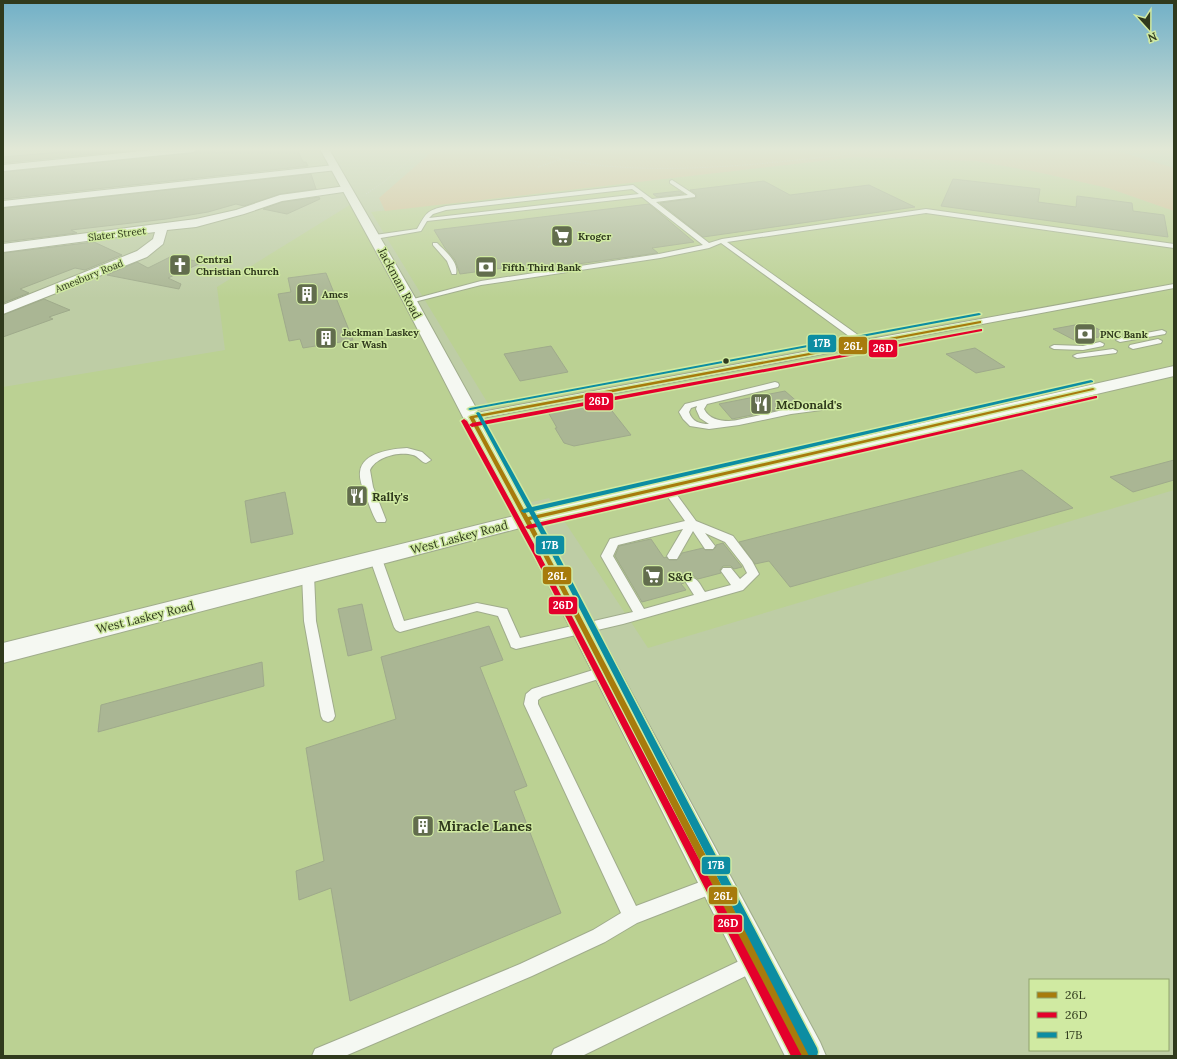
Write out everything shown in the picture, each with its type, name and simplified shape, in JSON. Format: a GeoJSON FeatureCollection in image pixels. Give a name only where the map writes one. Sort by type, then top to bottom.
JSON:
{"type":"FeatureCollection","features":[{"type":"Feature","properties":{"kind":"main road"},"geometry":{"type":"LineString","coordinates":[[3,204],[54,198]]}},
{"type":"Feature","properties":{"kind":"main road","name":"Slater Street"},"geometry":{"type":"LineString","coordinates":[[3,248],[162,228],[228,216],[279,198]]}},
{"type":"Feature","properties":{"kind":"main road","name":"Jackman Road"},"geometry":{"type":"LineString","coordinates":[[352,198],[410,301],[470,417],[526,519],[806,1056]]}},
{"type":"Feature","properties":{"kind":"main road","name":"Amesbury Road"},"geometry":{"type":"LineString","coordinates":[[3,310],[142,254],[159,241],[162,228]]}},
{"type":"Feature","properties":{"kind":"main road","name":"West Laskey Road"},"geometry":{"type":"LineString","coordinates":[[3,653],[376,559],[526,519],[665,486],[1174,371]]}},
{"type":"Feature","properties":{"kind":"lane"},"geometry":{"type":"LineString","coordinates":[[371,231],[419,230],[428,214],[435,210],[531,198]]}},
{"type":"Feature","properties":{"kind":"lane"},"geometry":{"type":"LineString","coordinates":[[424,220],[612,198]]}},
{"type":"Feature","properties":{"kind":"lane"},"geometry":{"type":"LineString","coordinates":[[647,198],[709,246]]}},
{"type":"Feature","properties":{"kind":"lane"},"geometry":{"type":"LineString","coordinates":[[651,201],[673,198]]}},
{"type":"Feature","properties":{"kind":"lane"},"geometry":{"type":"LineString","coordinates":[[410,301],[498,280],[660,256],[674,251],[709,246],[722,241],[926,211],[1172,247]]}},
{"type":"Feature","properties":{"kind":"lane"},"geometry":{"type":"LineString","coordinates":[[722,241],[864,343]]}},
{"type":"Feature","properties":{"kind":"lane"},"geometry":{"type":"LineString","coordinates":[[442,262],[434,247],[445,255],[454,268],[454,273]]}},
{"type":"Feature","properties":{"kind":"lane"},"geometry":{"type":"LineString","coordinates":[[470,417],[1174,286]]}},
{"type":"Feature","properties":{"kind":"lane"},"geometry":{"type":"LineString","coordinates":[[1160,336],[1126,343],[1160,336]]}},
{"type":"Feature","properties":{"kind":"lane"},"geometry":{"type":"LineString","coordinates":[[1058,349],[1090,350],[1106,348],[1077,356]]}},
{"type":"Feature","properties":{"kind":"lane"},"geometry":{"type":"LineString","coordinates":[[775,386],[693,404],[685,409],[684,412],[687,419],[695,425],[704,427],[727,424],[808,407],[837,405]]}},
{"type":"Feature","properties":{"kind":"lane"},"geometry":{"type":"LineString","coordinates":[[703,402],[700,409],[703,416],[712,422],[727,424]]}},
{"type":"Feature","properties":{"kind":"lane"},"geometry":{"type":"LineString","coordinates":[[381,520],[365,477],[365,468],[367,465],[380,456],[402,451],[420,454],[426,460]]}},
{"type":"Feature","properties":{"kind":"lane"},"geometry":{"type":"LineString","coordinates":[[665,486],[709,546]]}},
{"type":"Feature","properties":{"kind":"lane"},"geometry":{"type":"LineString","coordinates":[[673,556],[692,522]]}},
{"type":"Feature","properties":{"kind":"lane"},"geometry":{"type":"LineString","coordinates":[[376,559],[400,627],[477,607],[503,612],[516,644],[641,614],[738,587],[753,574],[748,564],[729,539],[692,522],[614,542],[607,556],[641,614]]}},
{"type":"Feature","properties":{"kind":"lane"},"geometry":{"type":"LineString","coordinates":[[727,571],[738,587]]}},
{"type":"Feature","properties":{"kind":"lane"},"geometry":{"type":"LineString","coordinates":[[308,575],[310,621],[328,716]]}},
{"type":"Feature","properties":{"kind":"lane"},"geometry":{"type":"LineString","coordinates":[[691,581],[702,597]]}},
{"type":"Feature","properties":{"kind":"lane"},"geometry":{"type":"LineString","coordinates":[[606,671],[537,693],[531,698],[531,704],[542,731],[632,916]]}},
{"type":"Feature","properties":{"kind":"lane"},"geometry":{"type":"LineString","coordinates":[[322,1056],[526,970],[599,936],[632,916],[716,884]]}},
{"type":"Feature","properties":{"kind":"lane"},"geometry":{"type":"LineString","coordinates":[[561,1056],[757,962]]}},
{"type":"Feature","properties":{"kind":"shaded area"},"geometry":{"type":"Polygon","coordinates":[[[379,198],[495,198],[385,211],[379,198]]]}},
{"type":"Feature","properties":{"kind":"shaded area"},"geometry":{"type":"Polygon","coordinates":[[[491,198],[1138,198],[1174,211],[1174,490],[648,648],[549,498],[519,505],[806,1056],[3,1056],[3,387],[225,350],[217,287],[353,203],[470,414],[492,410],[371,212],[491,198]]]}},
{"type":"Feature","properties":{"kind":"shaded area"},"geometry":{"type":"Polygon","coordinates":[[[1138,198],[1174,198],[1174,211],[1138,198]]]}},
{"type":"Feature","properties":{"kind":"building"},"geometry":{"type":"Polygon","coordinates":[[[90,198],[267,198],[244,206],[236,204],[208,212],[166,219],[71,230],[77,233],[3,242],[3,208],[90,198]]]}},
{"type":"Feature","properties":{"kind":"building"},"geometry":{"type":"Polygon","coordinates":[[[308,198],[320,199],[287,214],[263,209],[282,202],[308,198]]]}},
{"type":"Feature","properties":{"kind":"building"},"geometry":{"type":"Polygon","coordinates":[[[693,198],[897,198],[915,207],[703,237],[660,203],[693,198]]]}},
{"type":"Feature","properties":{"kind":"building"},"geometry":{"type":"Polygon","coordinates":[[[944,198],[1039,198],[1038,202],[1076,207],[1077,198],[1096,198],[1132,203],[1133,211],[1164,215],[1168,237],[941,206],[944,198]]]}},
{"type":"Feature","properties":{"kind":"building","name":"Kroger"},"geometry":{"type":"Polygon","coordinates":[[[649,204],[694,242],[652,248],[658,253],[563,266],[560,264],[514,270],[511,267],[460,274],[455,260],[445,248],[434,230],[649,204]]]}},
{"type":"Feature","properties":{"kind":"building"},"geometry":{"type":"Polygon","coordinates":[[[94,242],[122,255],[85,270],[75,268],[20,289],[29,293],[3,303],[3,253],[94,242]]]}},
{"type":"Feature","properties":{"kind":"building"},"geometry":{"type":"Polygon","coordinates":[[[170,257],[203,262],[168,278],[181,284],[179,289],[107,275],[137,262],[148,268],[170,257]]]}},
{"type":"Feature","properties":{"kind":"building"},"geometry":{"type":"Polygon","coordinates":[[[326,273],[353,340],[303,348],[300,339],[289,341],[278,294],[291,292],[288,278],[326,273]]]}},
{"type":"Feature","properties":{"kind":"building"},"geometry":{"type":"Polygon","coordinates":[[[44,299],[70,310],[49,317],[53,319],[3,337],[3,315],[44,299]]]}},
{"type":"Feature","properties":{"kind":"building"},"geometry":{"type":"Polygon","coordinates":[[[1086,323],[1110,335],[1076,341],[1053,329],[1086,323]]]}},
{"type":"Feature","properties":{"kind":"building"},"geometry":{"type":"Polygon","coordinates":[[[551,346],[568,372],[520,381],[504,354],[551,346]]]}},
{"type":"Feature","properties":{"kind":"building"},"geometry":{"type":"Polygon","coordinates":[[[975,348],[1005,367],[976,373],[946,354],[975,348]]]}},
{"type":"Feature","properties":{"kind":"building","name":"McDonald's"},"geometry":{"type":"Polygon","coordinates":[[[785,391],[801,405],[732,419],[719,404],[785,391]]]}},
{"type":"Feature","properties":{"kind":"building"},"geometry":{"type":"Polygon","coordinates":[[[605,402],[631,435],[574,446],[564,443],[548,412],[605,402]]]}},
{"type":"Feature","properties":{"kind":"building"},"geometry":{"type":"Polygon","coordinates":[[[1174,460],[1174,480],[1133,492],[1110,477],[1174,460]]]}},
{"type":"Feature","properties":{"kind":"building"},"geometry":{"type":"Polygon","coordinates":[[[1022,470],[1073,508],[790,587],[769,561],[755,564],[739,542],[1022,470]]]}},
{"type":"Feature","properties":{"kind":"building"},"geometry":{"type":"Polygon","coordinates":[[[285,492],[293,534],[251,543],[245,501],[285,492]]]}},
{"type":"Feature","properties":{"kind":"building"},"geometry":{"type":"Polygon","coordinates":[[[651,539],[664,558],[666,557],[669,560],[677,560],[682,553],[703,548],[705,550],[713,550],[716,545],[723,543],[742,567],[734,569],[731,566],[723,566],[720,570],[721,573],[698,579],[694,576],[687,577],[684,580],[684,583],[681,584],[686,590],[642,602],[615,556],[619,546],[651,539]]]}},
{"type":"Feature","properties":{"kind":"building"},"geometry":{"type":"Polygon","coordinates":[[[362,604],[372,650],[348,656],[338,609],[362,604]]]}},
{"type":"Feature","properties":{"kind":"building","name":"Miracle Lanes"},"geometry":{"type":"Polygon","coordinates":[[[489,626],[503,660],[480,667],[527,786],[514,791],[561,913],[350,1001],[331,888],[299,900],[296,871],[324,861],[306,748],[396,719],[381,657],[489,626]]]}},
{"type":"Feature","properties":{"kind":"building"},"geometry":{"type":"Polygon","coordinates":[[[262,662],[264,686],[98,732],[101,705],[262,662]]]}},
{"type":"Feature","properties":{"kind":"transit line","name":"17B"},"geometry":{"type":"LineString","coordinates":[[470,409],[979,314]]}},
{"type":"Feature","properties":{"kind":"transit line","name":"26L"},"geometry":{"type":"LineString","coordinates":[[471,417],[980,322]]}},
{"type":"Feature","properties":{"kind":"transit line","name":"26D"},"geometry":{"type":"LineString","coordinates":[[472,425],[981,330]]}},
{"type":"Feature","properties":{"kind":"transit line","name":"17B"},"geometry":{"type":"LineString","coordinates":[[524,511],[1091,381]]}},
{"type":"Feature","properties":{"kind":"transit line","name":"26L"},"geometry":{"type":"LineString","coordinates":[[526,519],[1093,389]]}},
{"type":"Feature","properties":{"kind":"transit line","name":"26D"},"geometry":{"type":"LineString","coordinates":[[528,527],[1095,397]]}},
{"type":"Feature","properties":{"kind":"transit line","name":"17B"},"geometry":{"type":"LineString","coordinates":[[478,413],[551,547],[813,1052]]}},
{"type":"Feature","properties":{"kind":"transit line","name":"26L"},"geometry":{"type":"LineString","coordinates":[[471,417],[544,551],[806,1056]]}},
{"type":"Feature","properties":{"kind":"transit line","name":"26D"},"geometry":{"type":"LineString","coordinates":[[464,421],[537,555],[797,1056]]}},
{"type":"Feature","properties":{"kind":"place","name":"Kroger"},"geometry":{"type":"Point","coordinates":[562,236]}},
{"type":"Feature","properties":{"kind":"place","name":"Central Christian Church"},"geometry":{"type":"Point","coordinates":[180,265]}},
{"type":"Feature","properties":{"kind":"place","name":"Fifth Third Bank"},"geometry":{"type":"Point","coordinates":[486,267]}},
{"type":"Feature","properties":{"kind":"place","name":"Ames"},"geometry":{"type":"Point","coordinates":[307,294]}},
{"type":"Feature","properties":{"kind":"place","name":"PNC Bank"},"geometry":{"type":"Point","coordinates":[1085,334]}},
{"type":"Feature","properties":{"kind":"place","name":"Jackman Laskey Car Wash"},"geometry":{"type":"Point","coordinates":[326,338]}},
{"type":"Feature","properties":{"kind":"place","name":"McDonald's"},"geometry":{"type":"Point","coordinates":[761,404]}},
{"type":"Feature","properties":{"kind":"place","name":"Rally's"},"geometry":{"type":"Point","coordinates":[357,496]}},
{"type":"Feature","properties":{"kind":"place","name":"S&G"},"geometry":{"type":"Point","coordinates":[653,576]}},
{"type":"Feature","properties":{"kind":"place","name":"Miracle Lanes"},"geometry":{"type":"Point","coordinates":[423,826]}}]}
